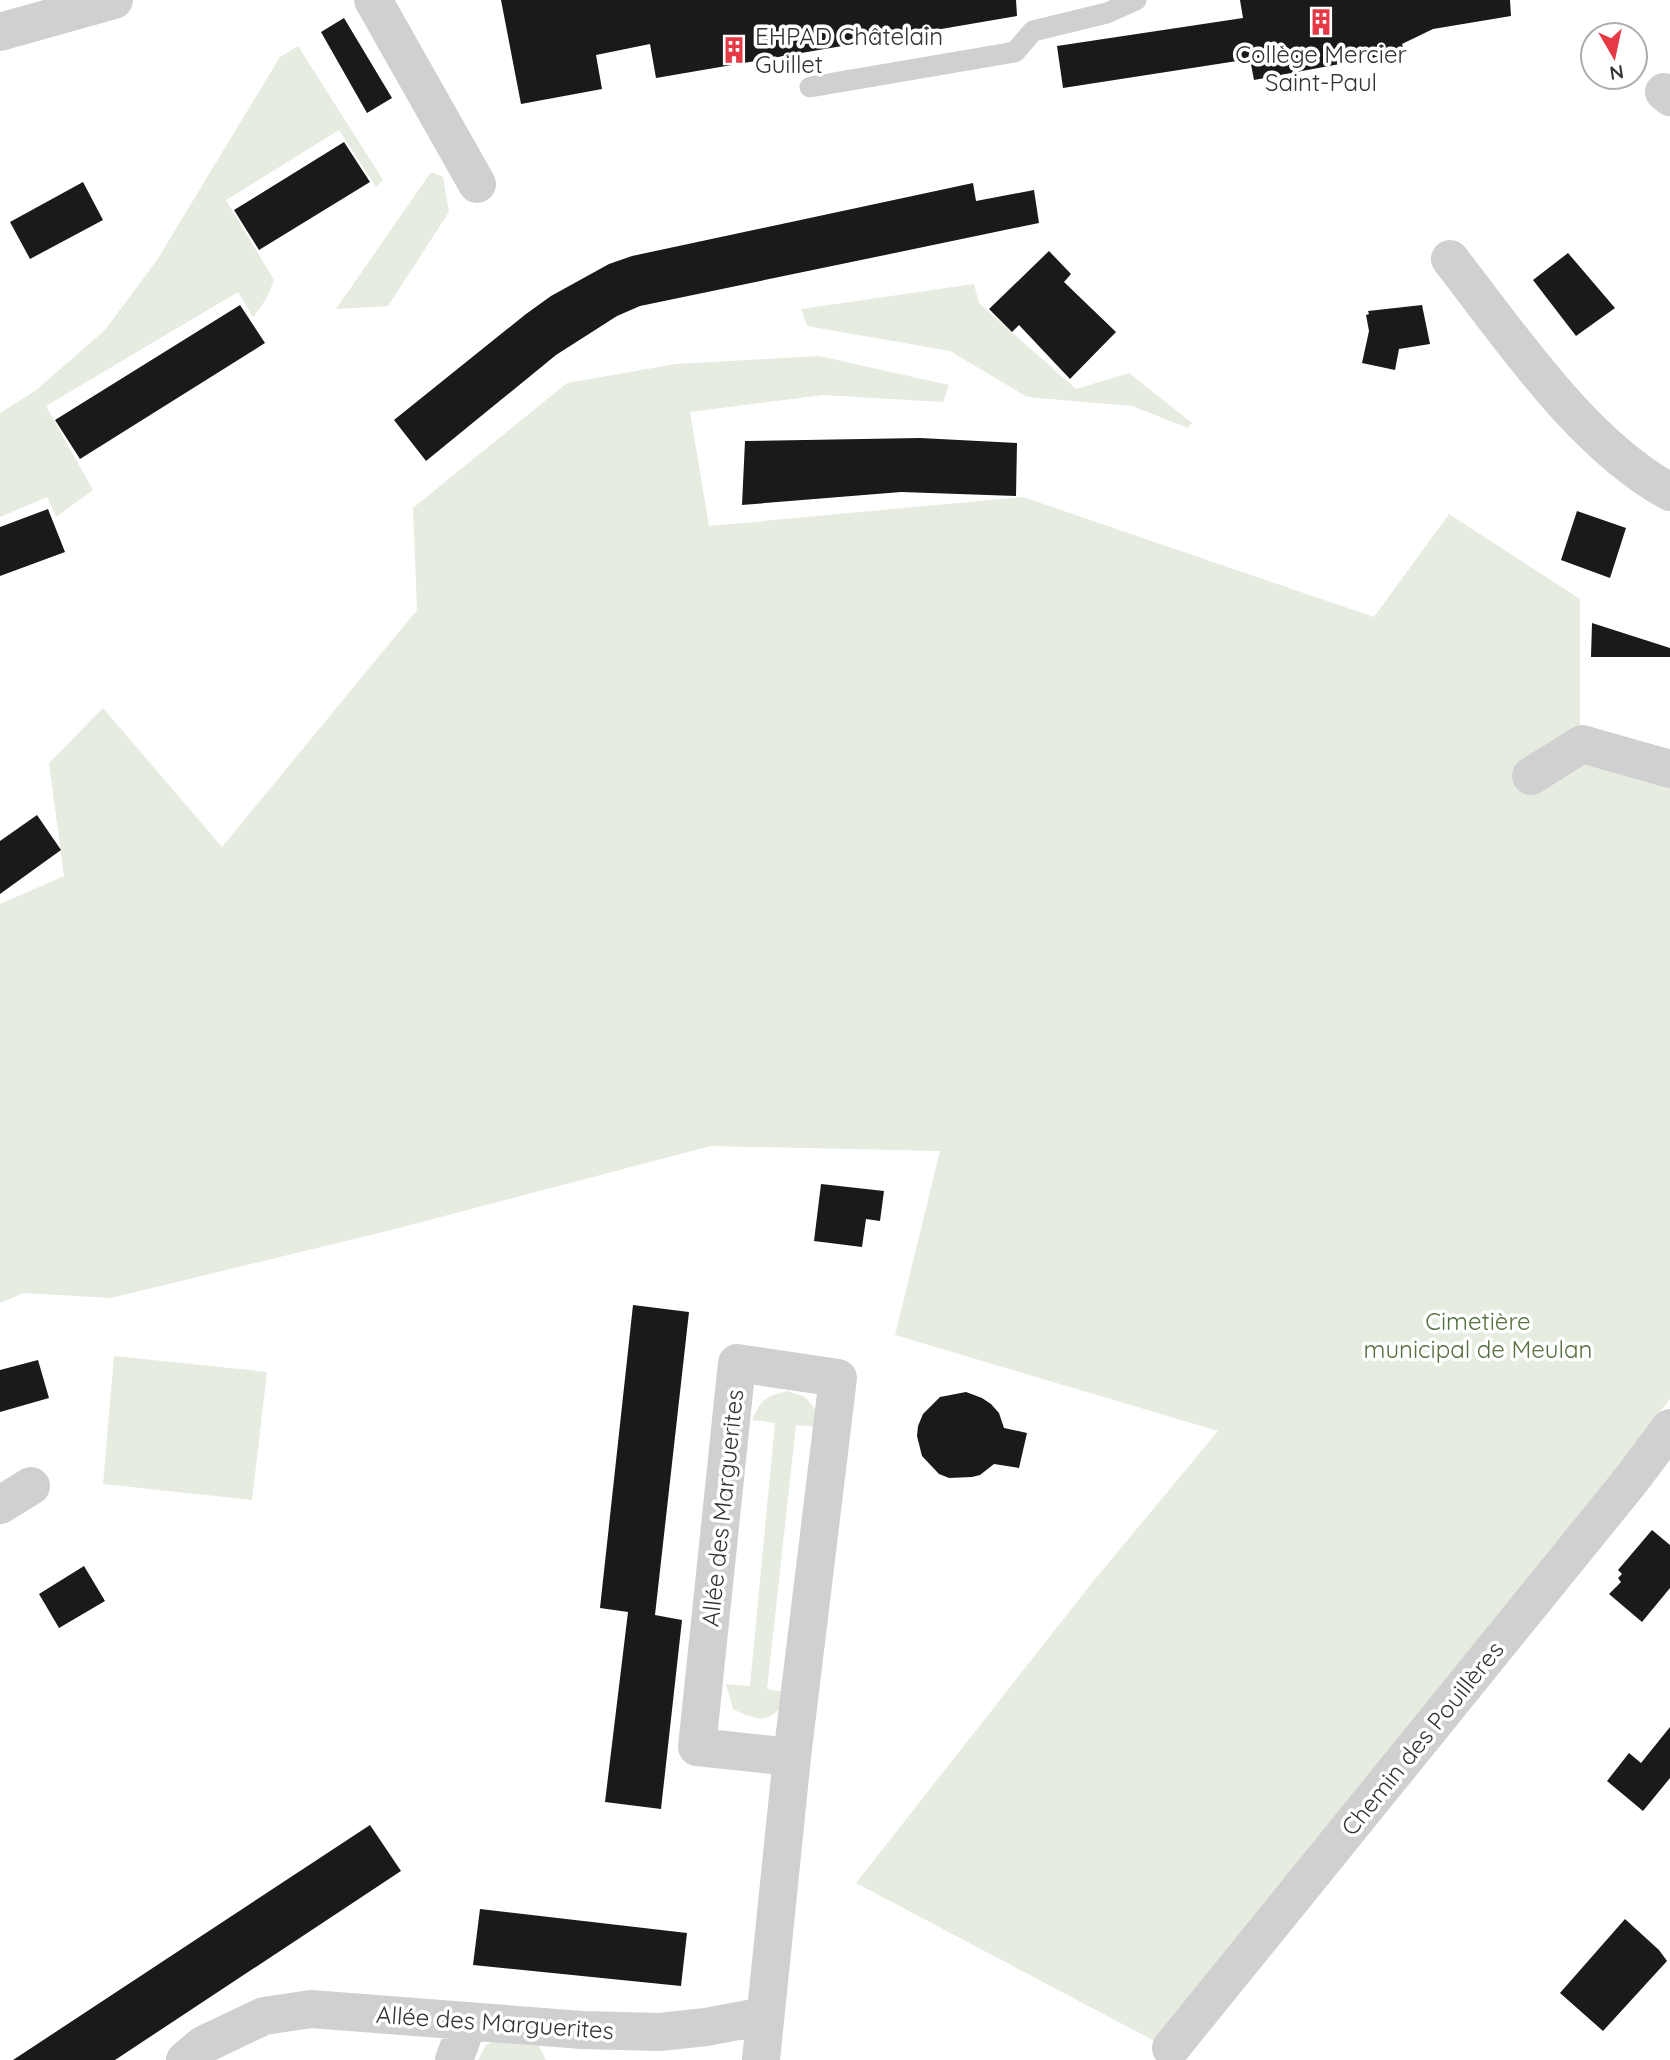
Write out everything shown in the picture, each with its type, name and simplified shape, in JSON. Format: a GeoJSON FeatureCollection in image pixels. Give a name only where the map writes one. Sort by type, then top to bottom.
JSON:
{"type":"FeatureCollection","features":[{"type":"Feature","properties":{"kind":"street"},"geometry":{"type":"LineString","coordinates":[[0,32],[114,0]]}},
{"type":"Feature","properties":{"kind":"street"},"geometry":{"type":"LineString","coordinates":[[373,0],[477,184]]}},
{"type":"Feature","properties":{"kind":"street"},"geometry":{"type":"LineString","coordinates":[[1450,259],[1539,373],[1592,433],[1670,492]]}},
{"type":"Feature","properties":{"kind":"street"},"geometry":{"type":"LineString","coordinates":[[1531,776],[1582,744],[1670,769]]}},
{"type":"Feature","properties":{"kind":"street","name":"Allée des Marguerites"},"geometry":{"type":"LineString","coordinates":[[185,2060],[204,2045],[264,2016],[310,2009],[468,2022],[576,2045],[706,2027],[765,2015],[792,1757],[838,1378],[737,1363],[697,1747],[792,1757]]}},
{"type":"Feature","properties":{"kind":"street","name":"Chemin des Pouillères"},"geometry":{"type":"LineString","coordinates":[[1171,2048],[1631,1480],[1670,1428]]}},
{"type":"Feature","properties":{"kind":"street"},"geometry":{"type":"LineString","coordinates":[[761,2060],[765,2015]]}},
{"type":"Feature","properties":{"kind":"street"},"geometry":{"type":"LineString","coordinates":[[454,2060],[468,2022]]}},
{"type":"Feature","properties":{"kind":"lane"},"geometry":{"type":"LineString","coordinates":[[810,87],[1015,52],[1033,31],[1107,13],[1136,0]]}},
{"type":"Feature","properties":{"kind":"green space"},"geometry":{"type":"Polygon","coordinates":[[[298,46],[383,180],[376,187],[339,130],[226,200],[274,280],[267,298],[253,317],[238,292],[46,406],[93,490],[56,517],[47,497],[0,517],[0,413],[35,391],[105,330],[157,260],[280,57],[298,46]]]}},
{"type":"Feature","properties":{"kind":"green space"},"geometry":{"type":"Polygon","coordinates":[[[431,172],[443,177],[449,212],[388,306],[336,309],[431,172]]]}},
{"type":"Feature","properties":{"kind":"green space"},"geometry":{"type":"Polygon","coordinates":[[[974,284],[979,303],[1076,389],[1129,373],[1192,423],[1188,428],[1132,406],[1027,397],[950,351],[807,326],[801,309],[974,284]]]}},
{"type":"Feature","properties":{"kind":"green space","name":"Cimetière municipal de Meulan"},"geometry":{"type":"Polygon","coordinates":[[[819,356],[949,385],[943,402],[823,395],[690,412],[709,526],[1023,497],[1374,617],[1449,514],[1580,599],[1580,757],[1670,783],[1670,1399],[1401,1746],[1162,2045],[856,1883],[1091,1584],[1218,1431],[895,1335],[940,1151],[711,1146],[391,1230],[111,1298],[23,1293],[0,1303],[0,904],[64,876],[49,763],[103,708],[222,847],[417,610],[413,508],[567,383],[676,364],[819,356]]]}},
{"type":"Feature","properties":{"kind":"green space"},"geometry":{"type":"Polygon","coordinates":[[[114,1356],[267,1372],[252,1500],[103,1484],[114,1356]]]}},
{"type":"Feature","properties":{"kind":"green space"},"geometry":{"type":"Polygon","coordinates":[[[788,1391],[805,1397],[819,1413],[818,1427],[796,1425],[767,1689],[789,1693],[778,1710],[766,1718],[760,1718],[733,1709],[726,1684],[750,1686],[775,1423],[752,1420],[765,1400],[788,1391]]]}},
{"type":"Feature","properties":{"kind":"green space"},"geometry":{"type":"Polygon","coordinates":[[[501,2036],[537,2042],[546,2060],[478,2060],[486,2045],[501,2036]]]}},
{"type":"Feature","properties":{"kind":"building","name":"EHPAD Châtelain Guillet"},"geometry":{"type":"Polygon","coordinates":[[[501,0],[1016,0],[1017,16],[656,78],[650,44],[596,55],[602,89],[521,104],[501,0]]]}},
{"type":"Feature","properties":{"kind":"building"},"geometry":{"type":"Polygon","coordinates":[[[1240,0],[1510,0],[1511,16],[1433,29],[1402,44],[1404,52],[1254,80],[1250,59],[1063,88],[1057,46],[1243,18],[1240,0]]]}},
{"type":"Feature","properties":{"kind":"building"},"geometry":{"type":"Polygon","coordinates":[[[344,18],[392,98],[367,113],[321,32],[344,18]]]}},
{"type":"Feature","properties":{"kind":"building"},"geometry":{"type":"Polygon","coordinates":[[[344,142],[370,182],[259,250],[234,210],[344,142]]]}},
{"type":"Feature","properties":{"kind":"building"},"geometry":{"type":"Polygon","coordinates":[[[83,182],[103,220],[30,259],[10,222],[83,182]]]}},
{"type":"Feature","properties":{"kind":"building"},"geometry":{"type":"Polygon","coordinates":[[[973,183],[976,201],[1034,190],[1039,223],[640,306],[617,316],[556,355],[426,461],[394,420],[526,314],[551,296],[609,264],[632,256],[973,183]]]}},
{"type":"Feature","properties":{"kind":"building"},"geometry":{"type":"Polygon","coordinates":[[[1049,251],[1071,274],[1064,282],[1116,332],[1070,379],[1019,325],[1012,332],[989,309],[1049,251]]]}},
{"type":"Feature","properties":{"kind":"building"},"geometry":{"type":"Polygon","coordinates":[[[1568,253],[1615,308],[1576,336],[1533,280],[1568,253]]]}},
{"type":"Feature","properties":{"kind":"building"},"geometry":{"type":"Polygon","coordinates":[[[240,305],[265,343],[80,459],[55,420],[240,305]]]}},
{"type":"Feature","properties":{"kind":"building"},"geometry":{"type":"Polygon","coordinates":[[[1422,305],[1430,344],[1399,349],[1395,370],[1362,363],[1369,331],[1366,315],[1369,314],[1368,311],[1422,305]]]}},
{"type":"Feature","properties":{"kind":"building"},"geometry":{"type":"Polygon","coordinates":[[[920,438],[1017,443],[1016,496],[901,492],[742,505],[745,441],[920,438]]]}},
{"type":"Feature","properties":{"kind":"building"},"geometry":{"type":"Polygon","coordinates":[[[48,509],[65,552],[0,576],[0,527],[48,509]]]}},
{"type":"Feature","properties":{"kind":"building"},"geometry":{"type":"Polygon","coordinates":[[[1577,511],[1626,528],[1610,578],[1561,560],[1577,511]]]}},
{"type":"Feature","properties":{"kind":"building"},"geometry":{"type":"Polygon","coordinates":[[[1592,623],[1670,648],[1670,657],[1591,657],[1592,623]]]}},
{"type":"Feature","properties":{"kind":"building"},"geometry":{"type":"Polygon","coordinates":[[[37,815],[61,850],[0,894],[0,841],[37,815]]]}},
{"type":"Feature","properties":{"kind":"building"},"geometry":{"type":"Polygon","coordinates":[[[821,1184],[884,1191],[880,1221],[866,1219],[862,1247],[814,1241],[821,1184]]]}},
{"type":"Feature","properties":{"kind":"building"},"geometry":{"type":"Polygon","coordinates":[[[633,1305],[689,1312],[655,1615],[682,1620],[661,1809],[605,1802],[628,1612],[600,1608],[633,1305]]]}},
{"type":"Feature","properties":{"kind":"building"},"geometry":{"type":"Polygon","coordinates":[[[38,1360],[49,1398],[0,1412],[0,1370],[38,1360]]]}},
{"type":"Feature","properties":{"kind":"building"},"geometry":{"type":"Polygon","coordinates":[[[966,1392],[991,1404],[999,1413],[1004,1428],[1027,1433],[1019,1468],[994,1464],[980,1475],[949,1478],[939,1474],[922,1456],[917,1436],[923,1414],[940,1397],[966,1392]]]}},
{"type":"Feature","properties":{"kind":"building"},"geometry":{"type":"Polygon","coordinates":[[[1652,1530],[1670,1545],[1670,1588],[1642,1622],[1609,1594],[1621,1582],[1618,1578],[1622,1574],[1618,1570],[1652,1530]]]}},
{"type":"Feature","properties":{"kind":"building"},"geometry":{"type":"Polygon","coordinates":[[[84,1566],[105,1601],[59,1628],[39,1594],[84,1566]]]}},
{"type":"Feature","properties":{"kind":"building"},"geometry":{"type":"Polygon","coordinates":[[[1670,1727],[1670,1778],[1643,1811],[1607,1781],[1629,1753],[1641,1763],[1670,1727]]]}},
{"type":"Feature","properties":{"kind":"building"},"geometry":{"type":"Polygon","coordinates":[[[370,1825],[401,1871],[115,2060],[13,2060],[370,1825]]]}},
{"type":"Feature","properties":{"kind":"building"},"geometry":{"type":"Polygon","coordinates":[[[480,1909],[687,1933],[681,1986],[473,1965],[480,1909]]]}},
{"type":"Feature","properties":{"kind":"building"},"geometry":{"type":"Polygon","coordinates":[[[1625,1919],[1659,1950],[1667,1961],[1603,2031],[1560,1993],[1625,1919]]]}},
{"type":"Feature","properties":{"kind":"place","name":"Collège Mercier Saint-Paul"},"geometry":{"type":"Point","coordinates":[1321,22]}},
{"type":"Feature","properties":{"kind":"place","name":"EHPAD Châtelain Guillet"},"geometry":{"type":"Point","coordinates":[734,50]}}]}
